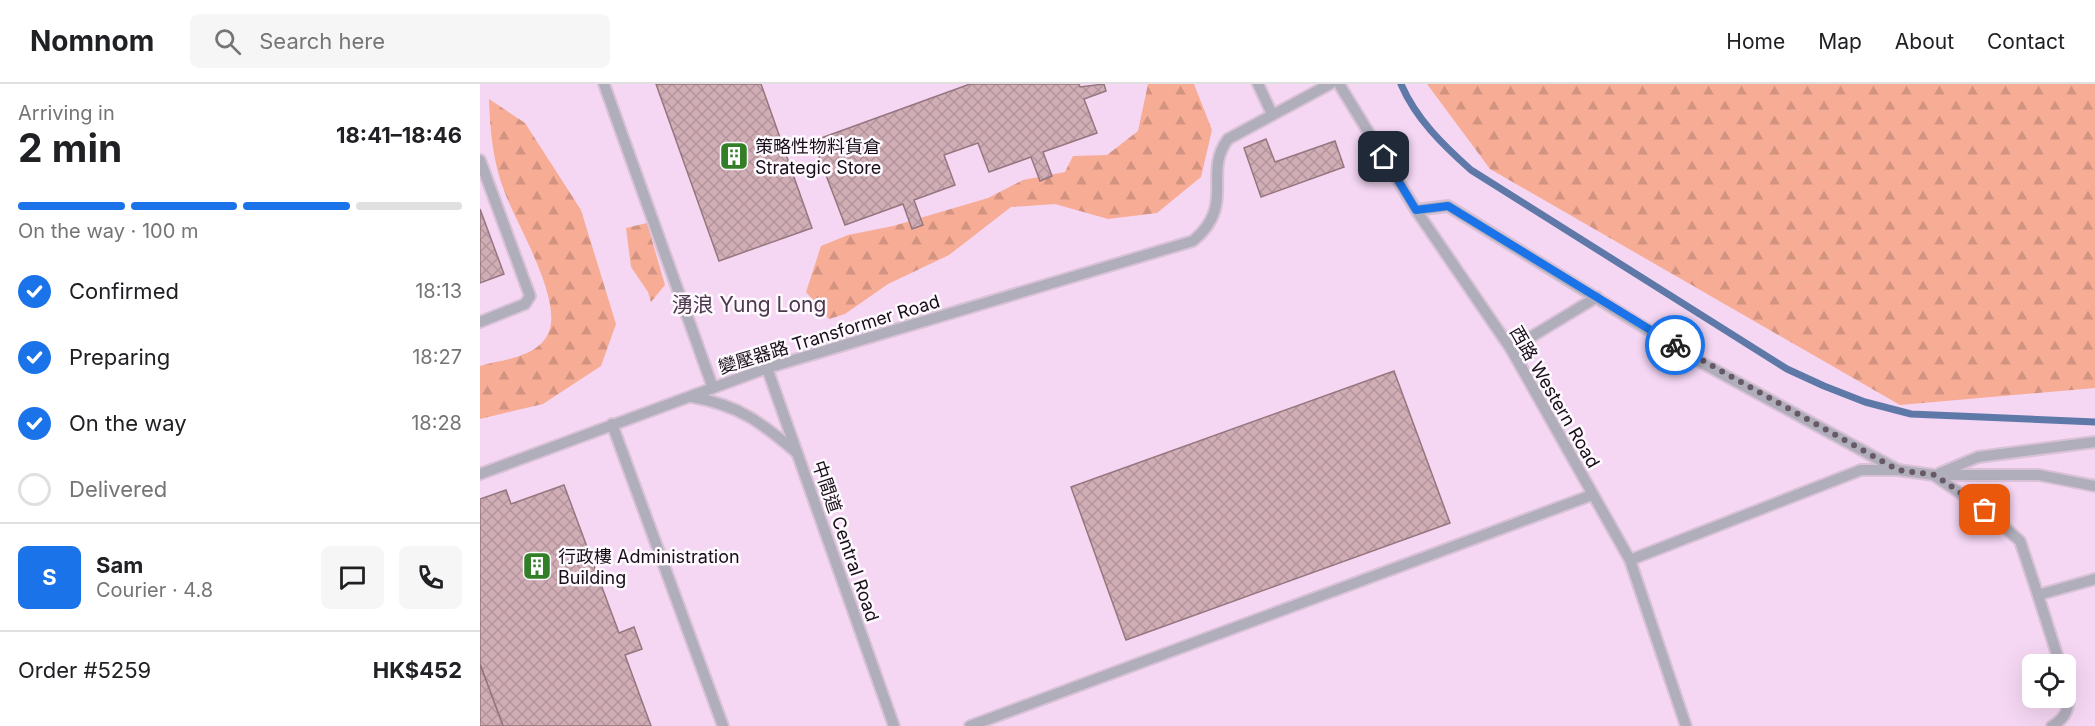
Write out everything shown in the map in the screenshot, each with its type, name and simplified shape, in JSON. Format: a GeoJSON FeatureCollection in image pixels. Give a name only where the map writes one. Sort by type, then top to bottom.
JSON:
{"type":"FeatureCollection","features":[{"type":"Feature","properties":{"kind":"lane"},"geometry":{"type":"LineString","coordinates":[[604,84],[713,388]]}},
{"type":"Feature","properties":{"kind":"lane"},"geometry":{"type":"LineString","coordinates":[[1258,84],[1272,114],[1330,84]]}},
{"type":"Feature","properties":{"kind":"lane","name":"西路 Western Road"},"geometry":{"type":"LineString","coordinates":[[1339,84],[1416,210],[1511,349],[1630,560],[1686,726]]}},
{"type":"Feature","properties":{"kind":"lane","name":"變壓器路 Transformer Road"},"geometry":{"type":"LineString","coordinates":[[480,474],[767,368],[1193,242],[1204,233],[1217,210],[1219,153],[1222,146],[1228,138],[1272,114]]}},
{"type":"Feature","properties":{"kind":"lane"},"geometry":{"type":"LineString","coordinates":[[480,160],[530,296],[525,304],[480,322]]}},
{"type":"Feature","properties":{"kind":"lane"},"geometry":{"type":"LineString","coordinates":[[1416,210],[1448,206],[1695,359],[1898,470]]}},
{"type":"Feature","properties":{"kind":"lane"},"geometry":{"type":"LineString","coordinates":[[1511,349],[1598,297]]}},
{"type":"Feature","properties":{"kind":"lane","name":"中間道 Central Road"},"geometry":{"type":"LineString","coordinates":[[767,368],[894,726]]}},
{"type":"Feature","properties":{"kind":"lane"},"geometry":{"type":"LineString","coordinates":[[692,396],[735,408],[759,421],[798,454]]}},
{"type":"Feature","properties":{"kind":"lane"},"geometry":{"type":"LineString","coordinates":[[612,424],[723,726]]}},
{"type":"Feature","properties":{"kind":"lane"},"geometry":{"type":"LineString","coordinates":[[1935,475],[1978,457],[2095,442]]}},
{"type":"Feature","properties":{"kind":"lane"},"geometry":{"type":"LineString","coordinates":[[1630,560],[1861,470],[1898,470],[1935,475],[2039,475],[2095,486]]}},
{"type":"Feature","properties":{"kind":"lane"},"geometry":{"type":"LineString","coordinates":[[1935,475],[1985,510],[2020,541],[2057,654]]}},
{"type":"Feature","properties":{"kind":"lane"},"geometry":{"type":"LineString","coordinates":[[970,726],[1592,495]]}},
{"type":"Feature","properties":{"kind":"lane"},"geometry":{"type":"LineString","coordinates":[[2038,595],[2095,579]]}},
{"type":"Feature","properties":{"kind":"lane"},"geometry":{"type":"LineString","coordinates":[[2052,726],[2062,720],[2068,708]]}},
{"type":"Feature","properties":{"kind":"shaded area"},"geometry":{"type":"Polygon","coordinates":[[[480,84],[1622,84],[1691,287],[2095,310],[2095,726],[480,726],[480,84]]]}},
{"type":"Feature","properties":{"kind":"green space"},"geometry":{"type":"Polygon","coordinates":[[[1148,84],[1194,84],[1212,130],[1201,177],[1157,213],[1108,219],[1055,204],[1011,207],[949,255],[888,284],[845,314],[829,319],[806,292],[821,246],[848,235],[893,226],[988,198],[1023,180],[1065,172],[1073,156],[1107,155],[1138,131],[1148,84]]]}},
{"type":"Feature","properties":{"kind":"green space"},"geometry":{"type":"Polygon","coordinates":[[[1427,84],[2095,84],[2095,388],[1900,405],[1490,169],[1427,84]]]}},
{"type":"Feature","properties":{"kind":"green space"},"geometry":{"type":"Polygon","coordinates":[[[489,99],[525,123],[581,210],[616,324],[601,366],[543,404],[480,419],[480,366],[518,356],[536,348],[548,334],[551,320],[550,303],[545,284],[505,193],[498,170],[491,135],[489,99]]]}},
{"type":"Feature","properties":{"kind":"green space"},"geometry":{"type":"Polygon","coordinates":[[[647,223],[665,285],[651,302],[648,292],[631,267],[626,228],[647,223]]]}},
{"type":"Feature","properties":{"kind":"building","name":"策略性物料貨倉 Strategic Store"},"geometry":{"type":"Polygon","coordinates":[[[656,84],[761,84],[812,228],[719,261],[656,84]]]}},
{"type":"Feature","properties":{"kind":"building"},"geometry":{"type":"Polygon","coordinates":[[[970,84],[1079,84],[1080,87],[1104,84],[1106,91],[1084,99],[1097,133],[1043,152],[1052,176],[1040,181],[1031,157],[989,172],[978,143],[944,155],[955,185],[914,200],[923,225],[912,229],[903,204],[845,225],[813,141],[970,84]]]}},
{"type":"Feature","properties":{"kind":"building"},"geometry":{"type":"Polygon","coordinates":[[[1266,139],[1275,162],[1335,141],[1344,167],[1261,197],[1244,148],[1266,139]]]}},
{"type":"Feature","properties":{"kind":"building"},"geometry":{"type":"Polygon","coordinates":[[[480,209],[504,274],[480,283],[480,209]]]}},
{"type":"Feature","properties":{"kind":"building"},"geometry":{"type":"Polygon","coordinates":[[[1394,371],[1450,523],[1126,640],[1071,487],[1394,371]]]}},
{"type":"Feature","properties":{"kind":"building","name":"行政樓 Administration Building"},"geometry":{"type":"Polygon","coordinates":[[[564,485],[619,633],[634,627],[642,649],[625,655],[651,726],[503,726],[480,664],[480,499],[506,490],[511,504],[564,485]]]}},
{"type":"Feature","properties":{"kind":"building"},"geometry":{"type":"Polygon","coordinates":[[[480,664],[503,726],[480,726],[480,664]]]}},
{"type":"Feature","properties":{"kind":"waterway"},"geometry":{"type":"LineString","coordinates":[[1401,84],[1422,120],[1471,170],[1787,369],[1865,402],[1911,414],[2095,422]]}},
{"type":"Feature","properties":{"kind":"way so far"},"geometry":{"type":"LineString","coordinates":[[1675,345],[1695,359],[1898,470],[1935,475],[1985,510]]}},
{"type":"Feature","properties":{"kind":"place","name":"策略性物料貨倉 Strategic Store"},"geometry":{"type":"Point","coordinates":[734,156]}},
{"type":"Feature","properties":{"kind":"place","name":"行政樓 Administration Building"},"geometry":{"type":"Point","coordinates":[537,566]}},
{"type":"Feature","properties":{"kind":"district","name":"湧浪 Yung Long"},"geometry":{"type":"Point","coordinates":[749,304]}},
{"type":"Feature","properties":{"kind":"route"},"geometry":{"type":"LineString","coordinates":[[1384,157],[1416,210],[1448,206],[1675,345]]}}]}
